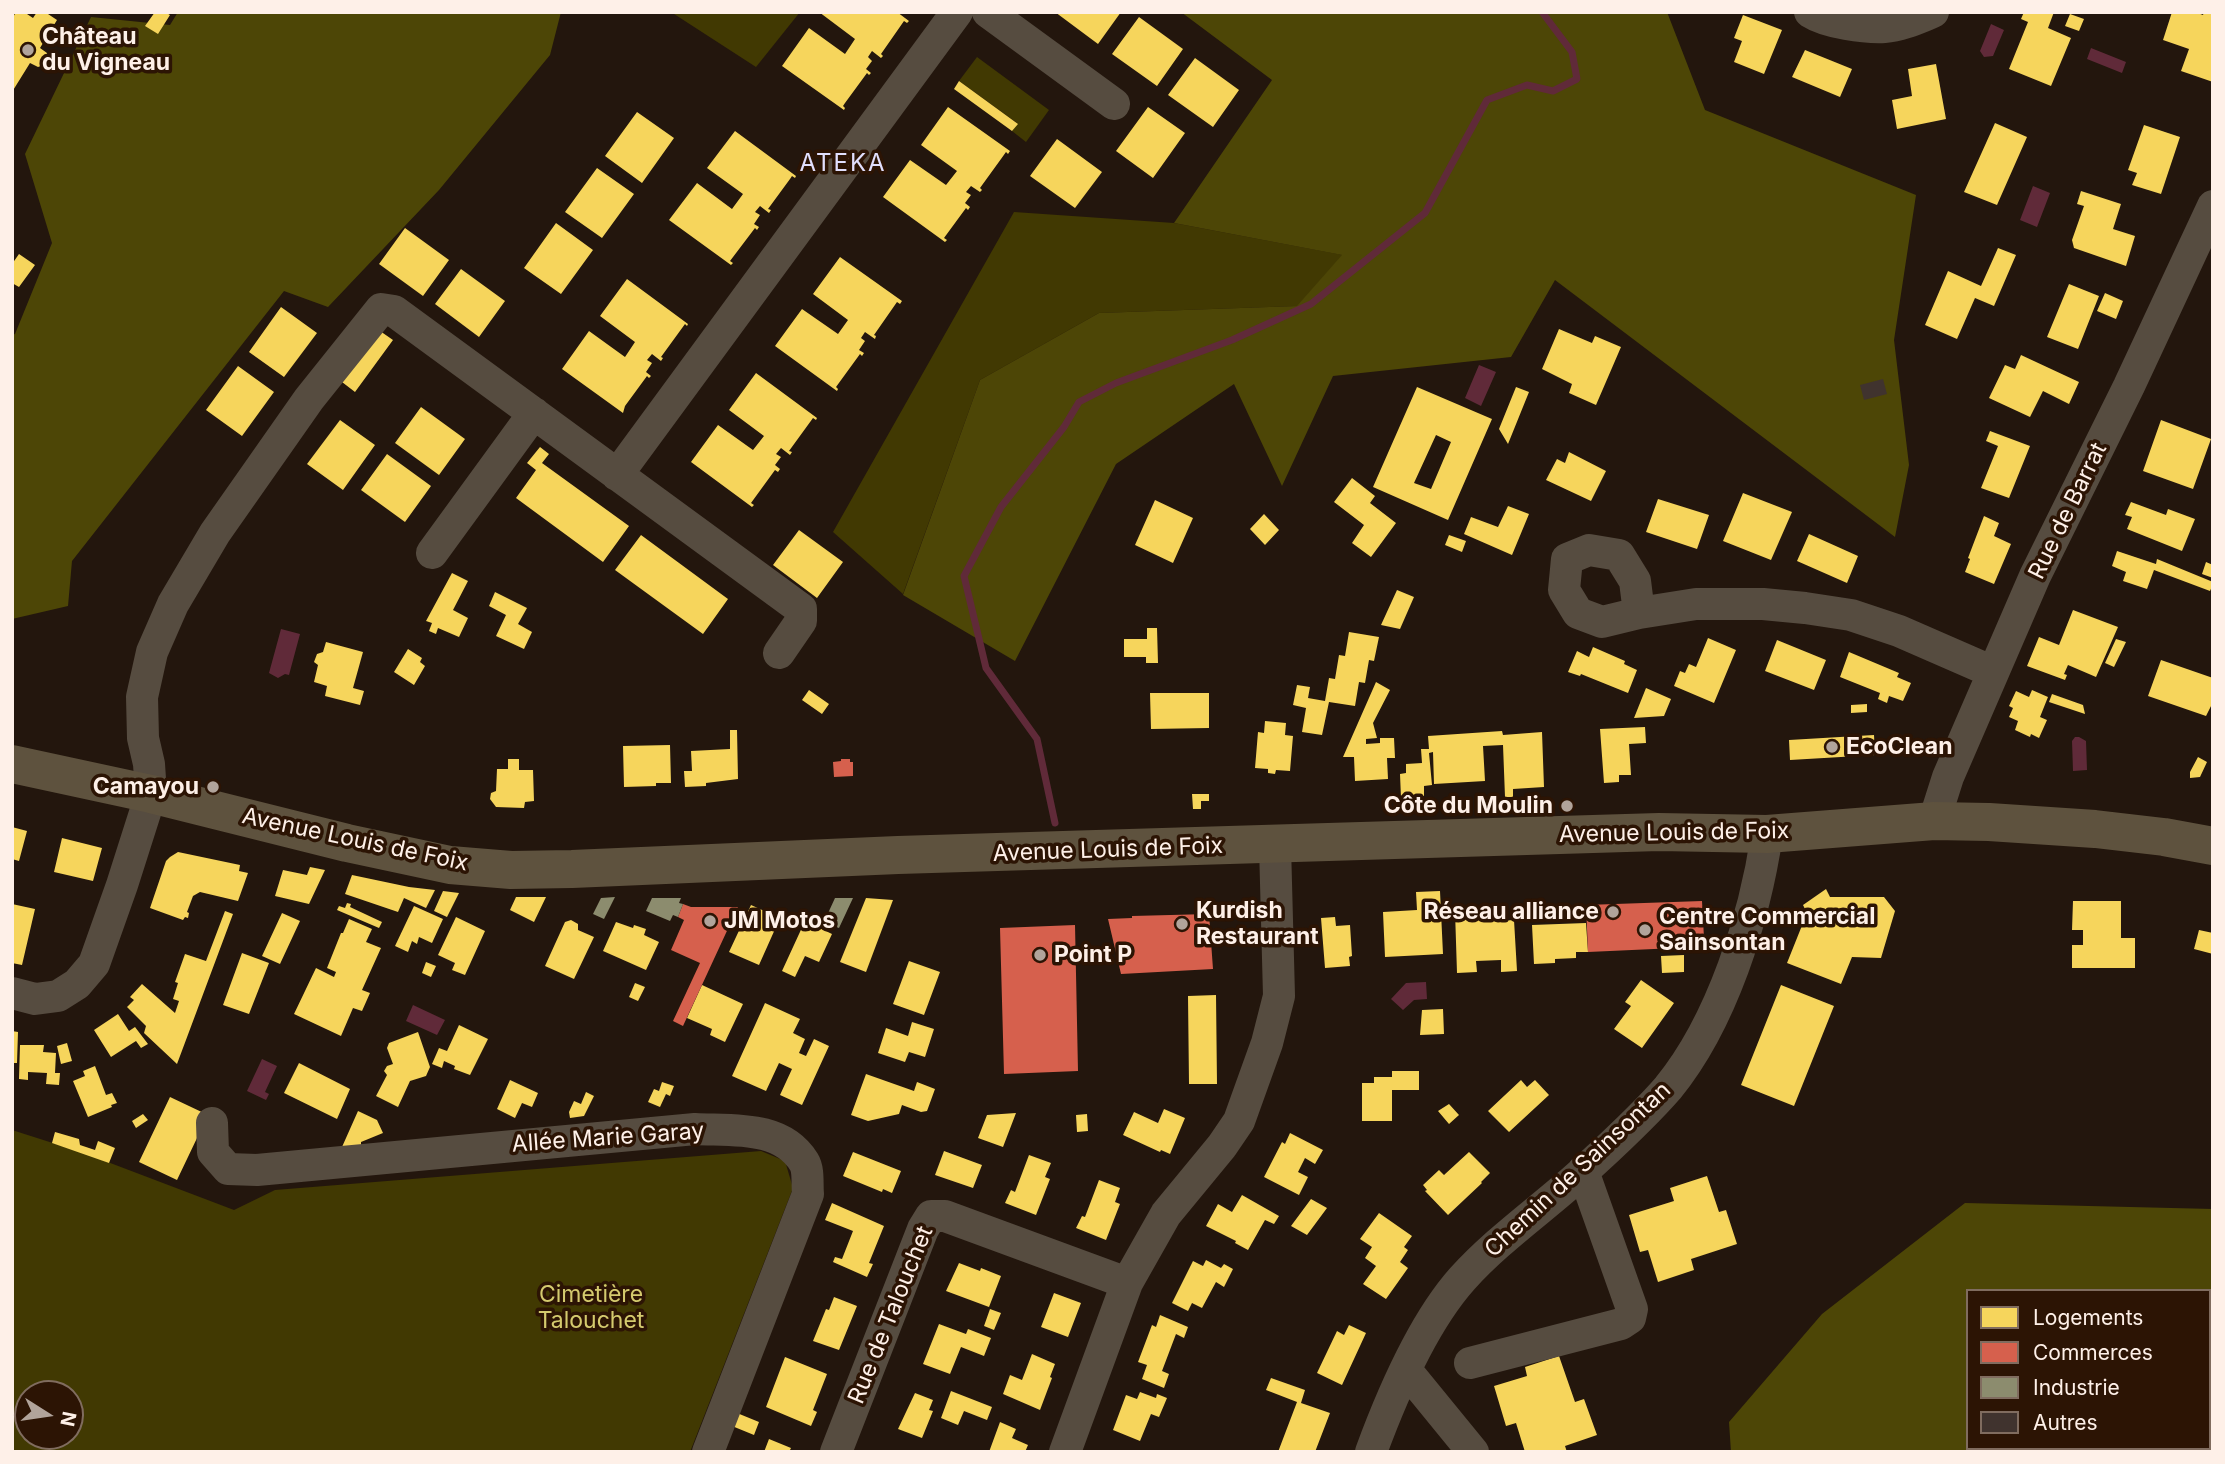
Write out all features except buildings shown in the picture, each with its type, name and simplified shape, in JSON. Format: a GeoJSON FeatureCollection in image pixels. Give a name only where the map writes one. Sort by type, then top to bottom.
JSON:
{"type":"FeatureCollection","features":[{"type":"Feature","properties":{"kind":"main road","name":"Avenue Louis de Foix"},"geometry":{"type":"LineString","coordinates":[[12,764],[450,865],[511,870],[898,855],[1659,832],[1767,834],[1934,821],[2053,825],[2164,837],[2213,846]]}},
{"type":"Feature","properties":{"kind":"street"},"geometry":{"type":"LineString","coordinates":[[617,475],[957,12]]}},
{"type":"Feature","properties":{"kind":"street"},"geometry":{"type":"LineString","coordinates":[[988,12],[1114,104]]}},
{"type":"Feature","properties":{"kind":"street"},"geometry":{"type":"LineString","coordinates":[[1810,12],[1851,24],[1886,27],[1933,12]]}},
{"type":"Feature","properties":{"kind":"street","name":"Rue de Barrat"},"geometry":{"type":"LineString","coordinates":[[1934,821],[1944,786],[2035,576],[2129,386],[2213,206]]}},
{"type":"Feature","properties":{"kind":"street"},"geometry":{"type":"LineString","coordinates":[[12,993],[35,999],[58,996],[77,985],[94,964],[151,794],[149,764],[143,738],[142,697],[152,652],[173,604],[215,533],[309,399],[381,309],[394,311],[801,609],[801,621],[779,653]]}},
{"type":"Feature","properties":{"kind":"street"},"geometry":{"type":"LineString","coordinates":[[432,554],[534,413]]}},
{"type":"Feature","properties":{"kind":"street"},"geometry":{"type":"LineString","coordinates":[[1639,613],[1696,604],[1763,604],[1851,615],[1899,631],[1993,673]]}},
{"type":"Feature","properties":{"kind":"street","name":"Chemin de Sainsontan"},"geometry":{"type":"LineString","coordinates":[[1371,1452],[1406,1370],[1435,1315],[1462,1280],[1517,1226],[1583,1171],[1668,1088],[1694,1052],[1717,1006],[1747,928],[1762,868],[1767,834]]}},
{"type":"Feature","properties":{"kind":"street"},"geometry":{"type":"LineString","coordinates":[[1065,1452],[1127,1283],[1166,1214],[1239,1121],[1267,1043],[1279,996],[1275,845]]}},
{"type":"Feature","properties":{"kind":"street","name":"Allée Marie Garay"},"geometry":{"type":"LineString","coordinates":[[212,1123],[214,1152],[228,1169],[257,1170],[695,1129],[762,1133],[783,1140],[805,1164],[808,1194],[708,1452]]}},
{"type":"Feature","properties":{"kind":"street"},"geometry":{"type":"LineString","coordinates":[[1470,1363],[1621,1324],[1630,1318],[1632,1309],[1583,1171]]}},
{"type":"Feature","properties":{"kind":"street","name":"Rue de Talouchet"},"geometry":{"type":"LineString","coordinates":[[836,1452],[923,1229],[931,1216],[945,1216],[1127,1283]]}},
{"type":"Feature","properties":{"kind":"street"},"geometry":{"type":"LineString","coordinates":[[1406,1370],[1473,1452]]}},
{"type":"Feature","properties":{"kind":"green space"},"geometry":{"type":"Polygon","coordinates":[[[671,12],[800,12],[756,67],[671,12]]]}},
{"type":"Feature","properties":{"kind":"green space"},"geometry":{"type":"Polygon","coordinates":[[[977,57],[1049,110],[1026,142],[1012,131],[1017,123],[959,81],[977,57]]]}},
{"type":"Feature","properties":{"kind":"green space"},"geometry":{"type":"Polygon","coordinates":[[[1014,212],[1174,223],[1343,255],[1298,306],[1099,313],[980,380],[903,594],[833,532],[1014,212]]]}},
{"type":"Feature","properties":{"kind":"green space","name":"Cimetière Talouchet"},"geometry":{"type":"Polygon","coordinates":[[[12,1130],[84,1153],[234,1210],[275,1190],[761,1151],[785,1161],[793,1188],[690,1452],[12,1452],[12,1130]]]}},
{"type":"Feature","properties":{"kind":"shaded area"},"geometry":{"type":"Polygon","coordinates":[[[178,12],[561,12],[550,55],[439,190],[328,307],[284,291],[72,561],[68,606],[12,619],[12,335],[15,334],[52,243],[25,154],[91,17],[170,25],[178,12]]]}},
{"type":"Feature","properties":{"kind":"shaded area"},"geometry":{"type":"Polygon","coordinates":[[[1181,12],[1667,12],[1705,110],[1916,195],[1894,340],[1909,465],[1895,537],[1555,280],[1511,357],[1333,376],[1282,486],[1234,384],[1116,464],[1015,661],[903,595],[980,380],[1099,313],[1297,306],[1342,255],[1174,223],[1272,80],[1181,12]]]}},
{"type":"Feature","properties":{"kind":"shaded area"},"geometry":{"type":"Polygon","coordinates":[[[1991,24],[2004,30],[1993,56],[1984,57],[1980,51],[1991,24]]]}},
{"type":"Feature","properties":{"kind":"shaded area"},"geometry":{"type":"Polygon","coordinates":[[[2091,48],[2126,62],[2122,73],[2087,59],[2091,48]]]}},
{"type":"Feature","properties":{"kind":"shaded area"},"geometry":{"type":"Polygon","coordinates":[[[2033,186],[2050,193],[2037,227],[2020,220],[2033,186]]]}},
{"type":"Feature","properties":{"kind":"shaded area"},"geometry":{"type":"Polygon","coordinates":[[[1479,365],[1496,372],[1481,406],[1465,398],[1479,365]]]}},
{"type":"Feature","properties":{"kind":"shaded area"},"geometry":{"type":"Polygon","coordinates":[[[281,629],[300,634],[289,675],[278,678],[269,673],[281,629]]]}},
{"type":"Feature","properties":{"kind":"shaded area"},"geometry":{"type":"Polygon","coordinates":[[[2075,737],[2086,741],[2087,770],[2073,771],[2072,741],[2075,737]]]}},
{"type":"Feature","properties":{"kind":"shaded area"},"geometry":{"type":"Polygon","coordinates":[[[1426,982],[1427,999],[1414,1000],[1403,1010],[1391,999],[1406,983],[1426,982]]]}},
{"type":"Feature","properties":{"kind":"shaded area"},"geometry":{"type":"Polygon","coordinates":[[[413,1005],[445,1020],[437,1035],[406,1021],[413,1005]]]}},
{"type":"Feature","properties":{"kind":"shaded area"},"geometry":{"type":"Polygon","coordinates":[[[262,1059],[277,1066],[265,1092],[269,1094],[266,1100],[247,1091],[262,1059]]]}},
{"type":"Feature","properties":{"kind":"shaded area"},"geometry":{"type":"Polygon","coordinates":[[[1965,1203],[2213,1209],[2213,1452],[1731,1452],[1729,1422],[1822,1314],[1965,1203]]]}},
{"type":"Feature","properties":{"kind":"waterway"},"geometry":{"type":"LineString","coordinates":[[1055,823],[1037,739],[986,668],[964,576],[1001,507],[1064,427],[1079,402],[1116,383],[1232,340],[1311,304],[1425,213],[1487,100],[1527,85],[1553,91],[1577,79],[1572,52],[1542,12]]}},
{"type":"Feature","properties":{"kind":"place","name":"Château du Vigneau"},"geometry":{"type":"Point","coordinates":[28,50]}},
{"type":"Feature","properties":{"kind":"place","name":"EcoClean"},"geometry":{"type":"Point","coordinates":[1832,747]}},
{"type":"Feature","properties":{"kind":"place","name":"Camayou"},"geometry":{"type":"Point","coordinates":[213,787]}},
{"type":"Feature","properties":{"kind":"place","name":"Côte du Moulin"},"geometry":{"type":"Point","coordinates":[1567,806]}},
{"type":"Feature","properties":{"kind":"place","name":"Réseau alliance"},"geometry":{"type":"Point","coordinates":[1613,912]}},
{"type":"Feature","properties":{"kind":"place","name":"JM Motos"},"geometry":{"type":"Point","coordinates":[710,921]}},
{"type":"Feature","properties":{"kind":"place","name":"Kurdish Restaurant"},"geometry":{"type":"Point","coordinates":[1182,924]}},
{"type":"Feature","properties":{"kind":"place","name":"Centre Commercial Sainsontan"},"geometry":{"type":"Point","coordinates":[1645,930]}},
{"type":"Feature","properties":{"kind":"place","name":"Point P"},"geometry":{"type":"Point","coordinates":[1040,955]}},
{"type":"Feature","properties":{"kind":"district","name":"ATEKA"},"geometry":{"type":"Point","coordinates":[843,164]}}]}
